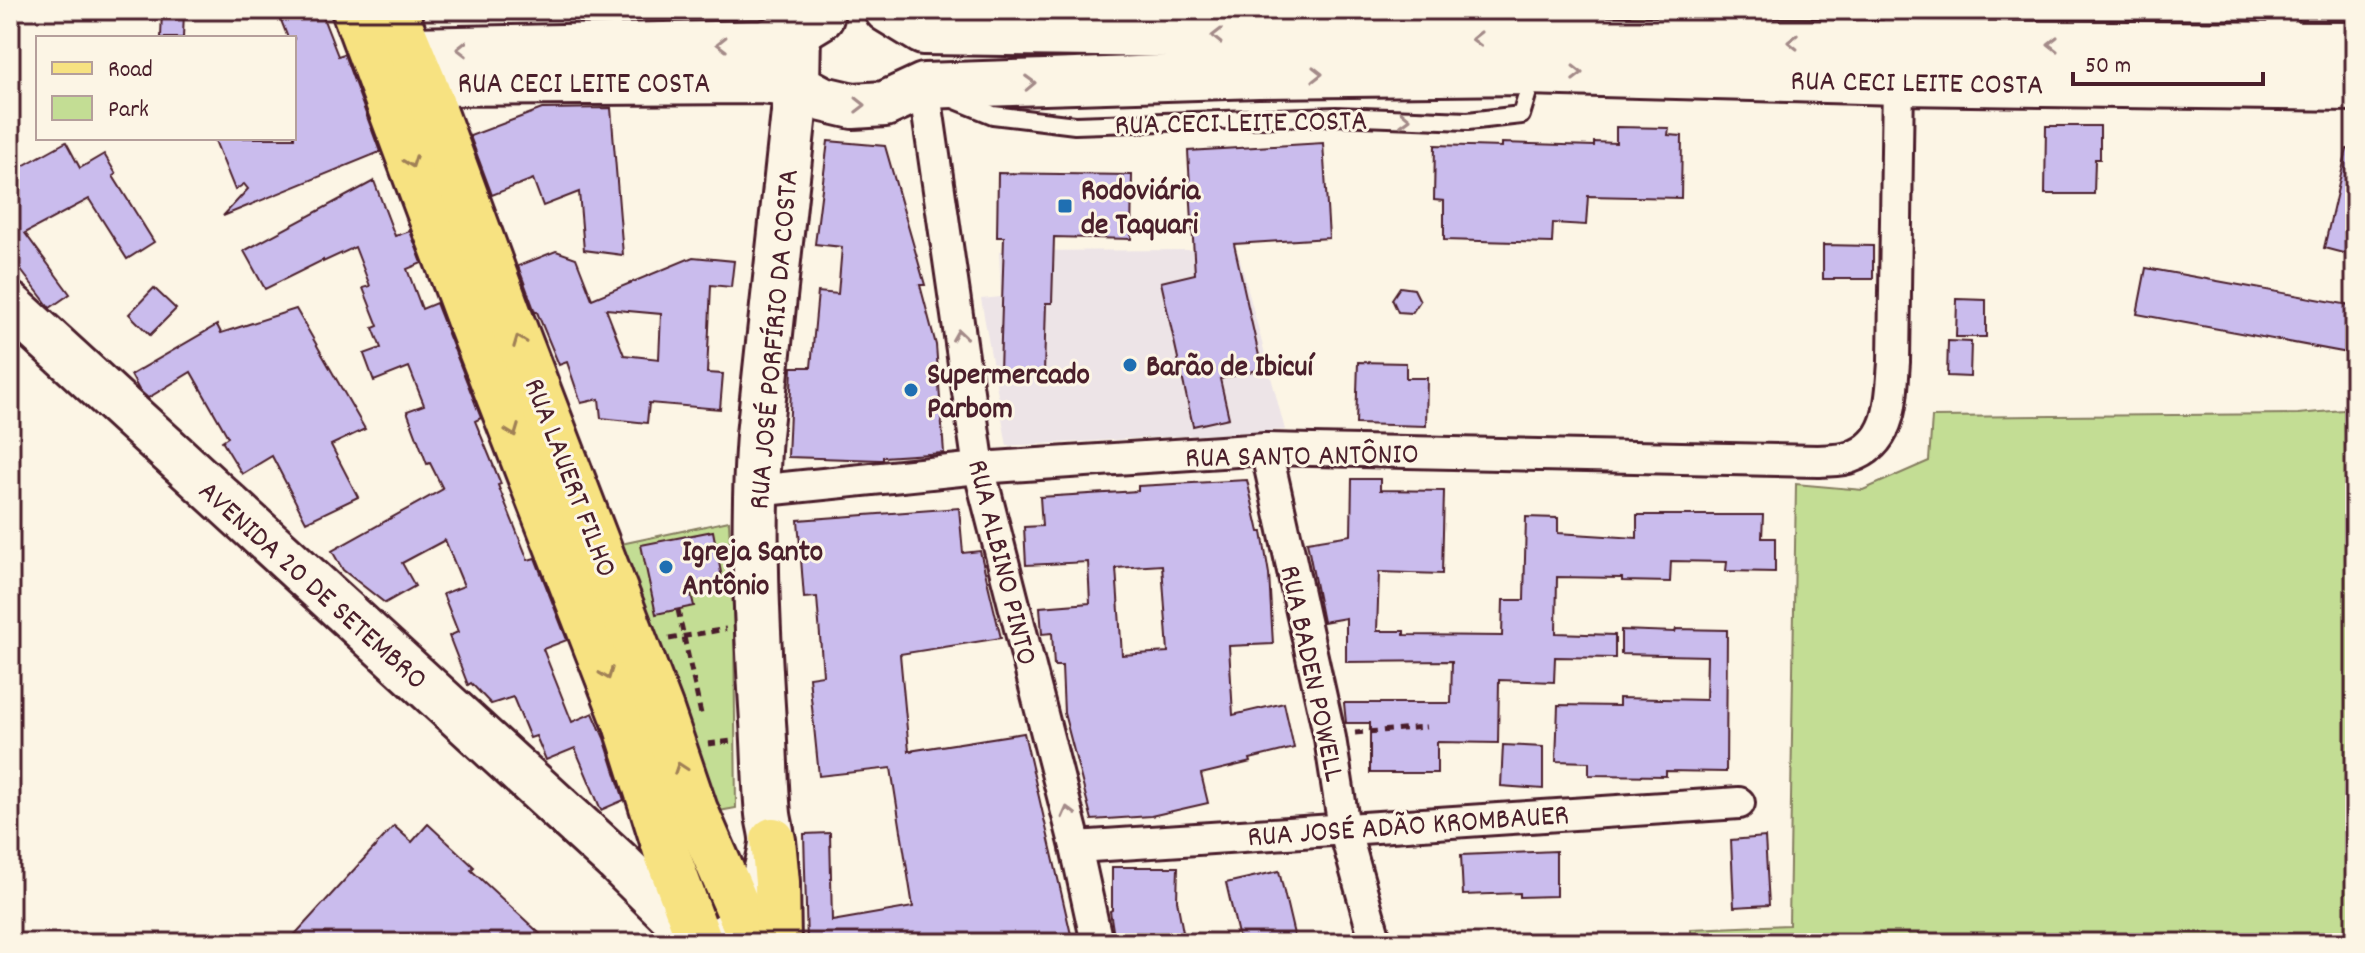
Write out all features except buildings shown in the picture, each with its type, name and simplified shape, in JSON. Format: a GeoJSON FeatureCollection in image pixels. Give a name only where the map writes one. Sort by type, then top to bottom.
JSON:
{"type":"FeatureCollection","features":[{"type":"Feature","properties":{"kind":"main road","name":"RUA LAUERT FILHO"},"geometry":{"type":"LineString","coordinates":[[354,10],[403,83]]}},
{"type":"Feature","properties":{"kind":"main road","name":"RUA LAUERT FILHO"},"geometry":{"type":"LineString","coordinates":[[394,10],[403,83],[459,235],[508,312],[643,716],[673,872],[700,942]]}},
{"type":"Feature","properties":{"kind":"main road","name":"RUA LAUERT FILHO"},"geometry":{"type":"LineString","coordinates":[[643,716],[699,820],[720,870],[759,935]]}},
{"type":"Feature","properties":{"kind":"main road"},"geometry":{"type":"LineString","coordinates":[[699,820],[715,827],[768,825]]}},
{"type":"Feature","properties":{"kind":"street","name":"RUA CECI LEITE COSTA"},"geometry":{"type":"LineString","coordinates":[[403,83],[765,43],[813,17]]}},
{"type":"Feature","properties":{"kind":"street","name":"RUA JOSÉ PORFÍRIO DA COSTA"},"geometry":{"type":"LineString","coordinates":[[759,935],[768,825],[755,491],[797,85],[813,17]]}},
{"type":"Feature","properties":{"kind":"street","name":"RUA CECI LEITE COSTA"},"geometry":{"type":"LineString","coordinates":[[908,17],[1526,56]]}},
{"type":"Feature","properties":{"kind":"street","name":"RUA ALBINO PINTO"},"geometry":{"type":"LineString","coordinates":[[908,17],[924,86],[979,468],[1076,847],[1097,943]]}},
{"type":"Feature","properties":{"kind":"street","name":"RUA CECI LEITE COSTA"},"geometry":{"type":"LineString","coordinates":[[403,83],[760,81],[797,85],[823,99],[853,106],[885,104],[924,86],[1258,75],[1526,56],[1899,45],[2355,45]]}},
{"type":"Feature","properties":{"kind":"street","name":"RUA SANTO ANTÔNIO"},"geometry":{"type":"LineString","coordinates":[[755,491],[979,468],[1266,449],[1819,461],[1850,458],[1870,447],[1883,432],[1890,413],[1894,362],[1899,45]]}},
{"type":"Feature","properties":{"kind":"street","name":"RUA CECI LEITE COSTA"},"geometry":{"type":"LineString","coordinates":[[2283,47],[2355,88]]}},
{"type":"Feature","properties":{"kind":"street","name":"AVENIDA 20 DE SETEMBRO"},"geometry":{"type":"LineString","coordinates":[[10,305],[618,862],[700,942]]}},
{"type":"Feature","properties":{"kind":"street","name":"RUA BADEN POWELL"},"geometry":{"type":"LineString","coordinates":[[1266,449],[1330,738],[1344,828],[1376,943]]}},
{"type":"Feature","properties":{"kind":"street","name":"RUA JOSÉ ADÃO KROMBAUER"},"geometry":{"type":"LineString","coordinates":[[1076,847],[1739,803]]}},
{"type":"Feature","properties":{"kind":"street"},"geometry":{"type":"LineString","coordinates":[[618,862],[673,872],[720,870],[739,858],[768,825]]}},
{"type":"Feature","properties":{"kind":"street"},"geometry":{"type":"LineString","coordinates":[[700,942],[729,936],[759,935]]}},
{"type":"Feature","properties":{"kind":"path"},"geometry":{"type":"LineString","coordinates":[[1330,738],[1357,732],[1426,727]]}},
{"type":"Feature","properties":{"kind":"shaded area","name":"Barão de Ibicuí"},"geometry":{"type":"Polygon","coordinates":[[[999,251],[1238,252],[1285,430],[1007,446],[981,299],[1001,297],[999,251]]]}},
{"type":"Feature","properties":{"kind":"green space"},"geometry":{"type":"Polygon","coordinates":[[[510,10],[748,10],[724,18],[510,10]]]}},
{"type":"Feature","properties":{"kind":"green space"},"geometry":{"type":"Polygon","coordinates":[[[960,10],[1884,10],[1884,25],[998,19],[960,10]]]}},
{"type":"Feature","properties":{"kind":"green space"},"geometry":{"type":"Polygon","coordinates":[[[2355,406],[2355,943],[1691,943],[1691,929],[1789,925],[1796,484],[1863,490],[1929,461],[1932,417],[2298,414],[2355,406]]]}},
{"type":"Feature","properties":{"kind":"green space"},"geometry":{"type":"Polygon","coordinates":[[[729,521],[736,808],[719,811],[621,544],[729,521]]]}},
{"type":"Feature","properties":{"kind":"place","name":"Rodoviária de Taquari"},"geometry":{"type":"Point","coordinates":[1065,206]}},
{"type":"Feature","properties":{"kind":"place","name":"Barão de Ibicuí"},"geometry":{"type":"Point","coordinates":[1130,365]}},
{"type":"Feature","properties":{"kind":"place","name":"Supermercado Parbom"},"geometry":{"type":"Point","coordinates":[911,390]}},
{"type":"Feature","properties":{"kind":"place","name":"Igreja Santo Antônio"},"geometry":{"type":"Point","coordinates":[666,567]}}]}
